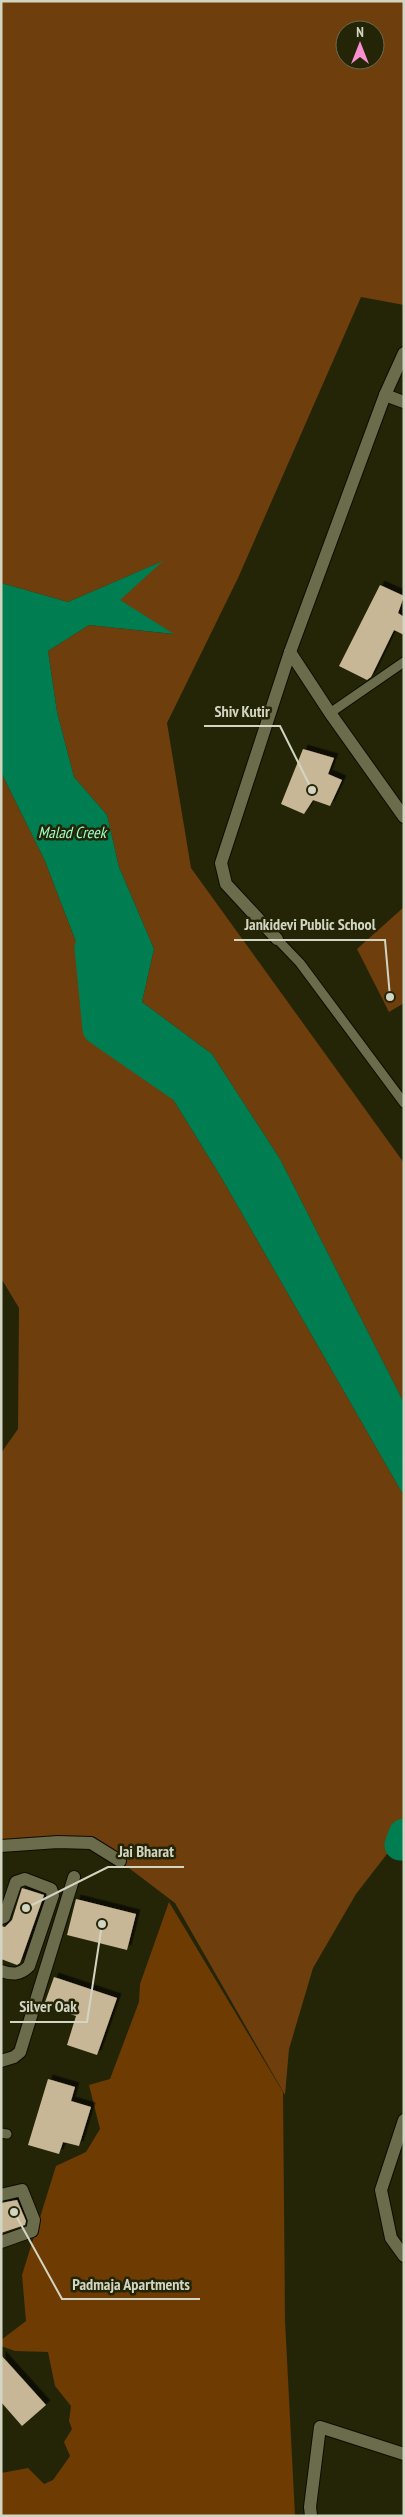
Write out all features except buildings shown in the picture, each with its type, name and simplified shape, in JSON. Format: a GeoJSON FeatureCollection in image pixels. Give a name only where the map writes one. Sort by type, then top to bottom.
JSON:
{"type":"FeatureCollection","features":[{"type":"Feature","properties":{"kind":"street"},"geometry":{"type":"LineString","coordinates":[[277,939],[226,884],[221,863],[290,652],[385,395],[404,353]]}},
{"type":"Feature","properties":{"kind":"street"},"geometry":{"type":"LineString","coordinates":[[385,395],[404,402]]}},
{"type":"Feature","properties":{"kind":"street"},"geometry":{"type":"LineString","coordinates":[[290,652],[330,713],[404,817]]}},
{"type":"Feature","properties":{"kind":"street"},"geometry":{"type":"LineString","coordinates":[[1,1846],[58,1842],[91,1843],[120,1861]]}},
{"type":"Feature","properties":{"kind":"street"},"geometry":{"type":"LineString","coordinates":[[1,2061],[14,2058],[20,2052],[74,1878]]}},
{"type":"Feature","properties":{"kind":"street"},"geometry":{"type":"LineString","coordinates":[[1,1918],[4,1917],[16,1882],[25,1879],[52,1889],[53,1895],[29,1966],[22,1973],[12,1974],[1,1971]]}},
{"type":"Feature","properties":{"kind":"street"},"geometry":{"type":"LineString","coordinates":[[404,2120],[381,2190],[391,2238],[404,2256]]}},
{"type":"Feature","properties":{"kind":"street"},"geometry":{"type":"LineString","coordinates":[[1,2194],[22,2190],[34,2220],[32,2231],[1,2242]]}},
{"type":"Feature","properties":{"kind":"street"},"geometry":{"type":"LineString","coordinates":[[311,2516],[310,2507],[320,2427],[404,2454]]}},
{"type":"Feature","properties":{"kind":"lane"},"geometry":{"type":"LineString","coordinates":[[330,713],[404,662]]}},
{"type":"Feature","properties":{"kind":"lane"},"geometry":{"type":"LineString","coordinates":[[277,939],[300,963],[404,1103]]}},
{"type":"Feature","properties":{"kind":"shaded area"},"geometry":{"type":"Polygon","coordinates":[[[1,1],[404,1],[404,305],[361,297],[238,578],[167,723],[191,868],[404,1163],[404,1403],[280,1159],[212,1054],[142,1002],[154,949],[119,867],[107,815],[74,777],[57,712],[48,651],[89,625],[173,634],[119,600],[161,562],[68,602],[1,583],[1,1]]]}},
{"type":"Feature","properties":{"kind":"shaded area"},"geometry":{"type":"Polygon","coordinates":[[[1,772],[45,861],[101,1007],[163,1083],[221,1177],[404,1496],[404,1832],[356,1894],[313,1968],[289,2049],[285,2095],[175,1903],[92,1840],[1,1846],[1,1453],[18,1429],[19,1308],[1,1278],[1,772]]]}},
{"type":"Feature","properties":{"kind":"shaded area"},"geometry":{"type":"Polygon","coordinates":[[[404,907],[404,1003],[389,1012],[357,949],[404,907]]]}},
{"type":"Feature","properties":{"kind":"shaded area"},"geometry":{"type":"Polygon","coordinates":[[[169,1902],[283,2092],[285,2320],[295,2516],[1,2516],[1,2473],[28,2468],[44,2484],[53,2480],[70,2456],[64,2442],[72,2429],[69,2421],[71,2406],[55,2386],[48,2352],[15,2351],[1,2346],[1,2340],[26,2321],[22,2275],[56,2166],[86,2152],[100,2129],[89,2085],[110,2079],[139,2002],[140,1984],[169,1902]]]}},
{"type":"Feature","properties":{"kind":"water","name":"Malad Creek"},"geometry":{"type":"Polygon","coordinates":[[[163,561],[120,600],[174,634],[89,625],[48,651],[57,712],[74,777],[107,815],[119,867],[154,949],[142,1002],[212,1054],[280,1159],[404,1403],[404,1496],[221,1177],[163,1083],[101,1007],[45,861],[1,772],[1,583],[68,602],[163,561]]]}},
{"type":"Feature","properties":{"kind":"waterway"},"geometry":{"type":"LineString","coordinates":[[90,948],[98,1029],[179,1085]]}},
{"type":"Feature","properties":{"kind":"waterway"},"geometry":{"type":"LineString","coordinates":[[400,1845],[404,1834]]}},
{"type":"Feature","properties":{"kind":"place","name":"Shiv Kutir"},"geometry":{"type":"Point","coordinates":[312,790]}},
{"type":"Feature","properties":{"kind":"place","name":"Jankidevi Public School"},"geometry":{"type":"Point","coordinates":[390,997]}},
{"type":"Feature","properties":{"kind":"place","name":"Jai Bharat"},"geometry":{"type":"Point","coordinates":[26,1908]}},
{"type":"Feature","properties":{"kind":"place","name":"Silver Oak"},"geometry":{"type":"Point","coordinates":[102,1924]}},
{"type":"Feature","properties":{"kind":"place","name":"Padmaja Apartments"},"geometry":{"type":"Point","coordinates":[14,2212]}}]}
